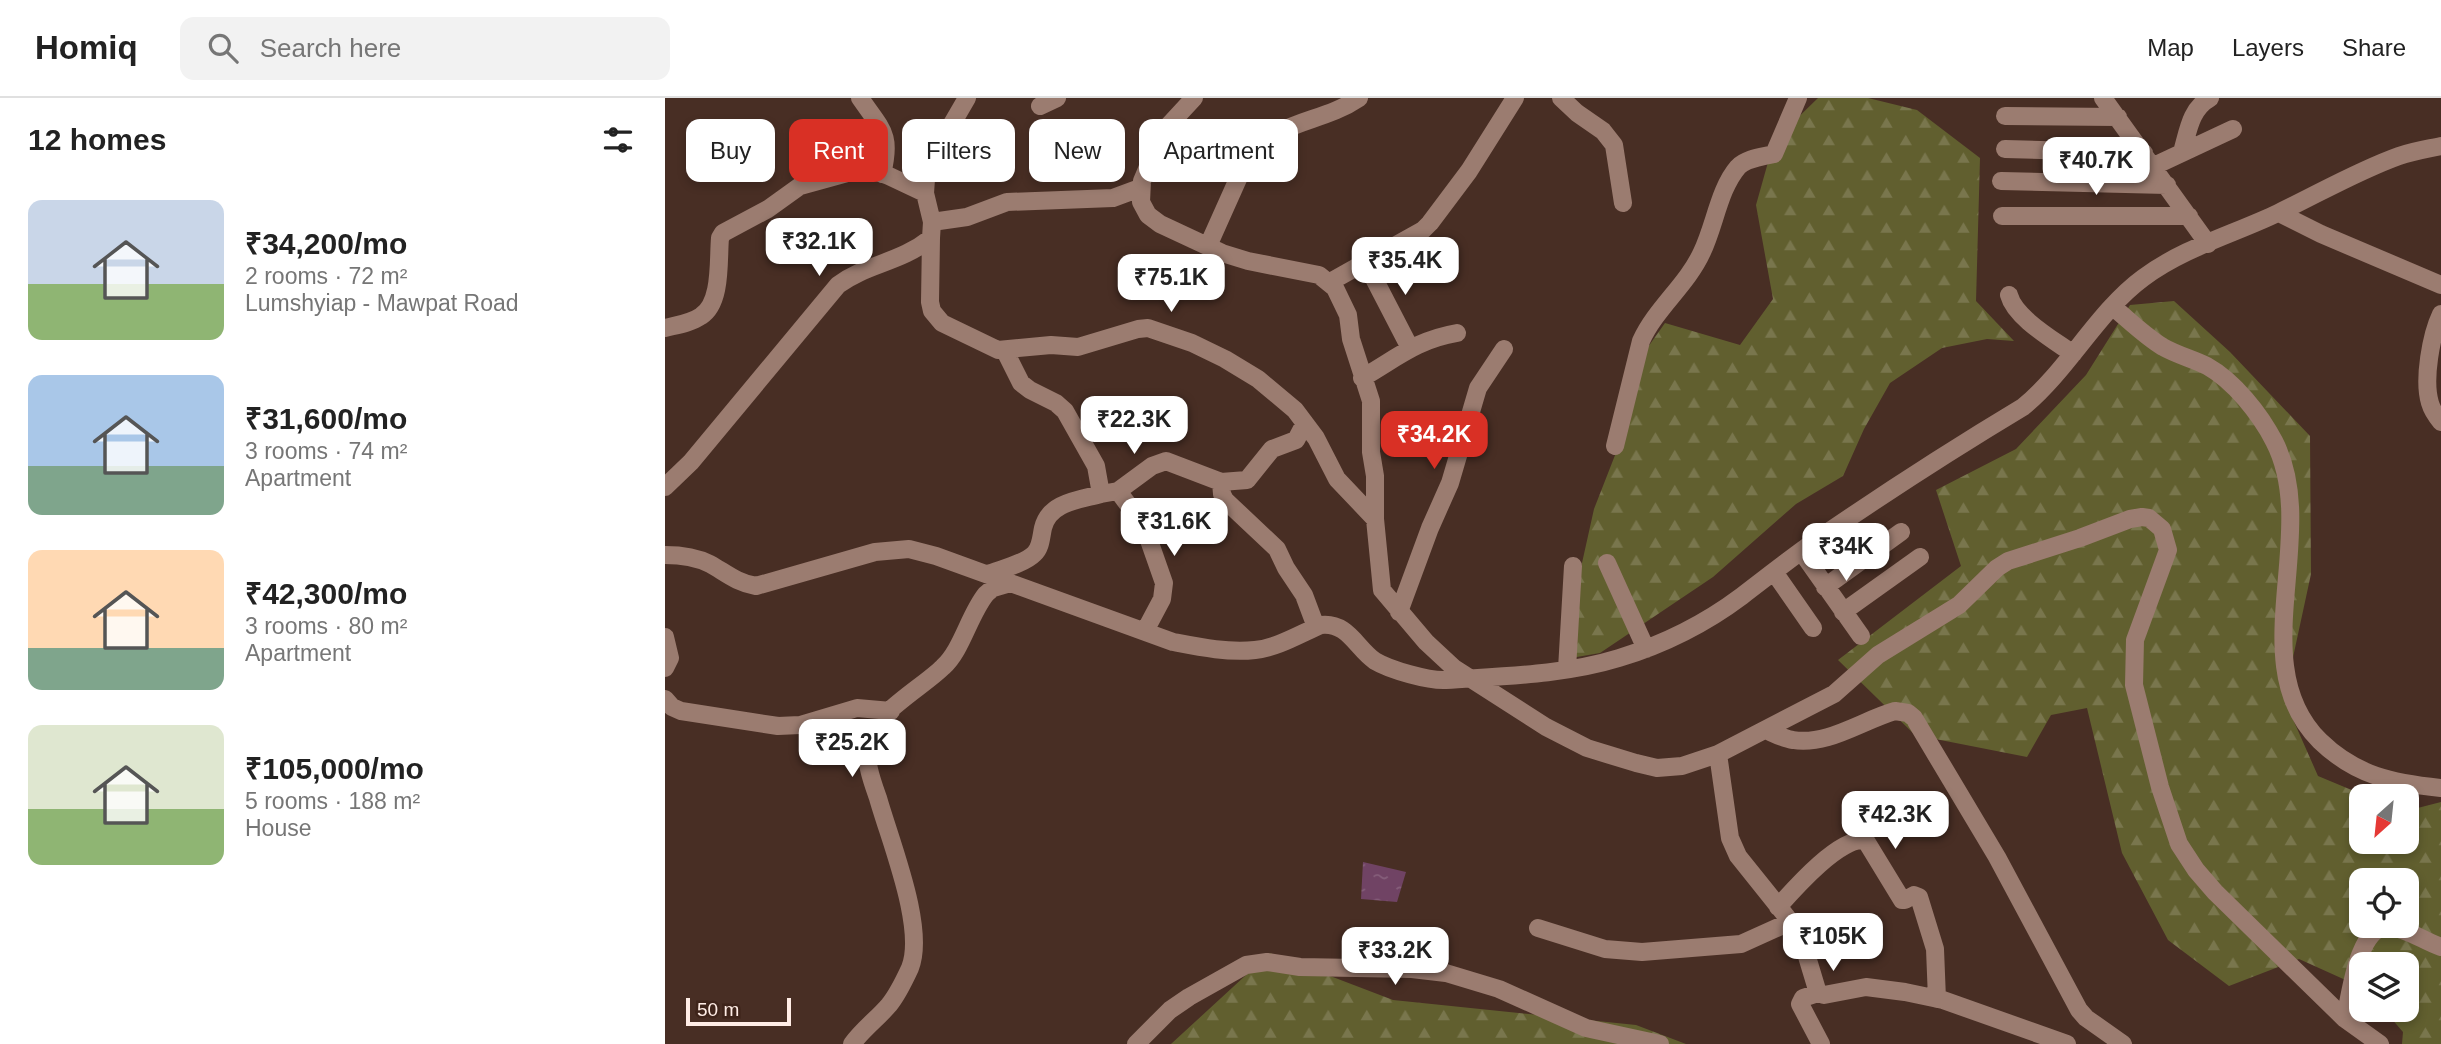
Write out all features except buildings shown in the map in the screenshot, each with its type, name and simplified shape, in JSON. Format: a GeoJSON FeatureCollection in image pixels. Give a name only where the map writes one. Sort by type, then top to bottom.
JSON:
{"type":"FeatureCollection","features":[{"type":"Feature","properties":{"kind":"street"},"geometry":{"type":"LineString","coordinates":[[860,98],[875,119]]}},
{"type":"Feature","properties":{"kind":"street"},"geometry":{"type":"LineString","coordinates":[[967,98],[933,159],[926,179],[925,193],[932,230],[930,302],[935,317],[988,347],[1005,351],[1041,346],[1078,347],[1138,329],[1161,331],[1214,354],[1258,379],[1295,410],[1316,438],[1337,480],[1375,519]]}},
{"type":"Feature","properties":{"kind":"street"},"geometry":{"type":"LineString","coordinates":[[1039,106],[1057,98]]}},
{"type":"Feature","properties":{"kind":"street"},"geometry":{"type":"LineString","coordinates":[[1194,98],[1157,144],[1140,188],[1141,202],[1154,220],[1208,246],[1248,261],[1318,275],[1330,282],[1348,315],[1350,339],[1371,401],[1375,519],[1383,590],[1426,642],[1467,677],[1546,727],[1606,755],[1636,764],[1669,768],[1718,754],[1834,694],[1878,655],[1959,605],[1997,568],[2008,561],[2062,545],[2130,519],[2149,518],[2162,529],[2168,550],[2135,640],[2134,685],[2160,787],[2179,844],[2215,892],[2345,1019],[2380,1044]]}},
{"type":"Feature","properties":{"kind":"street"},"geometry":{"type":"LineString","coordinates":[[1208,246],[1246,161],[1264,141],[1289,126],[1337,111],[1359,98]]}},
{"type":"Feature","properties":{"kind":"street"},"geometry":{"type":"LineString","coordinates":[[1330,282],[1430,223],[1469,171],[1515,98]]}},
{"type":"Feature","properties":{"kind":"street"},"geometry":{"type":"LineString","coordinates":[[1560,98],[1609,137],[1614,145],[1623,203]]}},
{"type":"Feature","properties":{"kind":"street"},"geometry":{"type":"LineString","coordinates":[[1615,446],[1641,341],[1647,328],[1683,284],[1702,252],[1725,191],[1736,170],[1745,162],[1774,154],[1798,98]]}},
{"type":"Feature","properties":{"kind":"street"},"geometry":{"type":"LineString","coordinates":[[2103,98],[2208,244]]}},
{"type":"Feature","properties":{"kind":"street"},"geometry":{"type":"LineString","coordinates":[[2182,152],[2191,119],[2197,108],[2210,98]]}},
{"type":"Feature","properties":{"kind":"street"},"geometry":{"type":"LineString","coordinates":[[2005,116],[2118,117]]}},
{"type":"Feature","properties":{"kind":"street"},"geometry":{"type":"LineString","coordinates":[[2005,149],[2149,159],[2182,152],[2233,129]]}},
{"type":"Feature","properties":{"kind":"street"},"geometry":{"type":"LineString","coordinates":[[665,555],[699,560],[744,584],[756,586],[867,554],[893,549],[922,551],[1186,644],[1230,651],[1254,650],[1268,648],[1327,624],[1342,628],[1374,660],[1391,668],[1437,680],[1597,664],[1646,649],[1717,613],[1896,486],[2023,407],[2040,393],[2113,307],[2143,278],[2163,265],[2377,165],[2402,155],[2441,146]]}},
{"type":"Feature","properties":{"kind":"street"},"geometry":{"type":"LineString","coordinates":[[888,177],[925,193]]}},
{"type":"Feature","properties":{"kind":"street"},"geometry":{"type":"LineString","coordinates":[[2001,181],[2167,185]]}},
{"type":"Feature","properties":{"kind":"street"},"geometry":{"type":"LineString","coordinates":[[665,328],[696,319],[709,309],[714,297],[720,239],[728,228],[768,209],[800,186],[811,182]]}},
{"type":"Feature","properties":{"kind":"street"},"geometry":{"type":"LineString","coordinates":[[665,487],[691,462],[838,285],[851,275],[900,258],[932,230],[1007,202],[1113,198],[1140,188]]}},
{"type":"Feature","properties":{"kind":"street"},"geometry":{"type":"LineString","coordinates":[[2279,213],[2321,234],[2441,285]]}},
{"type":"Feature","properties":{"kind":"street"},"geometry":{"type":"LineString","coordinates":[[2002,216],[2189,216]]}},
{"type":"Feature","properties":{"kind":"street"},"geometry":{"type":"LineString","coordinates":[[1366,263],[1410,348]]}},
{"type":"Feature","properties":{"kind":"street"},"geometry":{"type":"LineString","coordinates":[[2009,295],[2011,303],[2019,313],[2073,354]]}},
{"type":"Feature","properties":{"kind":"street"},"geometry":{"type":"LineString","coordinates":[[2113,307],[2165,348],[2208,367],[2228,382],[2260,420],[2274,442],[2286,476],[2290,507],[2285,674],[2297,712],[2313,734],[2337,757],[2364,772],[2385,780],[2441,788]]}},
{"type":"Feature","properties":{"kind":"street"},"geometry":{"type":"LineString","coordinates":[[2441,314],[2432,343],[2427,378],[2428,400],[2441,422]]}},
{"type":"Feature","properties":{"kind":"street"},"geometry":{"type":"LineString","coordinates":[[1362,378],[1410,348],[1434,337],[1457,333]]}},
{"type":"Feature","properties":{"kind":"street"},"geometry":{"type":"LineString","coordinates":[[1399,612],[1450,483],[1478,388],[1504,349]]}},
{"type":"Feature","properties":{"kind":"street"},"geometry":{"type":"LineString","coordinates":[[1005,351],[1021,383],[1065,411],[1109,492],[1144,526],[1164,583],[1162,599],[1145,631]]}},
{"type":"Feature","properties":{"kind":"street"},"geometry":{"type":"LineString","coordinates":[[988,575],[1034,554],[1041,541],[1043,525],[1061,504],[1109,492],[1151,466],[1166,461],[1221,482],[1247,480],[1272,449],[1296,440],[1305,423]]}},
{"type":"Feature","properties":{"kind":"street"},"geometry":{"type":"LineString","coordinates":[[1221,482],[1225,500],[1277,549],[1304,596],[1316,627]]}},
{"type":"Feature","properties":{"kind":"street"},"geometry":{"type":"LineString","coordinates":[[1825,587],[1901,532]]}},
{"type":"Feature","properties":{"kind":"street"},"geometry":{"type":"LineString","coordinates":[[1801,551],[1861,636]]}},
{"type":"Feature","properties":{"kind":"street"},"geometry":{"type":"LineString","coordinates":[[1843,612],[1920,557]]}},
{"type":"Feature","properties":{"kind":"street"},"geometry":{"type":"LineString","coordinates":[[1607,564],[1646,649]]}},
{"type":"Feature","properties":{"kind":"street"},"geometry":{"type":"LineString","coordinates":[[1567,669],[1573,566]]}},
{"type":"Feature","properties":{"kind":"street"},"geometry":{"type":"LineString","coordinates":[[1774,572],[1813,628]]}},
{"type":"Feature","properties":{"kind":"street"},"geometry":{"type":"LineString","coordinates":[[852,1044],[889,1005],[902,985],[916,944],[909,901],[867,754],[869,740],[876,725],[944,667],[986,594],[993,588],[1010,583]]}},
{"type":"Feature","properties":{"kind":"street"},"geometry":{"type":"LineString","coordinates":[[665,637],[670,658],[665,668]]}},
{"type":"Feature","properties":{"kind":"street"},"geometry":{"type":"LineString","coordinates":[[665,699],[671,706],[681,710],[778,726],[800,725],[857,708],[891,711]]}},
{"type":"Feature","properties":{"kind":"street"},"geometry":{"type":"LineString","coordinates":[[1766,730],[1793,740],[1805,741],[1895,711],[1908,713],[1920,725],[1997,857],[2079,1010],[2085,1018],[2123,1044]]}},
{"type":"Feature","properties":{"kind":"street"},"geometry":{"type":"LineString","coordinates":[[1718,754],[1730,838],[1738,856],[1790,922],[1807,951],[1818,993]]}},
{"type":"Feature","properties":{"kind":"street"},"geometry":{"type":"LineString","coordinates":[[1778,906],[1819,864],[1855,840],[1866,841],[1902,900],[1914,895],[1919,897],[1935,949],[1937,999]]}},
{"type":"Feature","properties":{"kind":"street"},"geometry":{"type":"LineString","coordinates":[[1538,928],[1605,950],[1642,952],[1741,944],[1790,922]]}},
{"type":"Feature","properties":{"kind":"street"},"geometry":{"type":"LineString","coordinates":[[2345,1019],[2360,955],[2370,934],[2378,928],[2389,926],[2410,932],[2441,947]]}},
{"type":"Feature","properties":{"kind":"street"},"geometry":{"type":"LineString","coordinates":[[1136,1044],[1170,1010],[1189,997],[1246,965],[1267,962],[1300,967],[1412,969],[1446,973],[1499,989],[1585,1028],[1660,1044]]}},
{"type":"Feature","properties":{"kind":"street"},"geometry":{"type":"LineString","coordinates":[[1821,1044],[1800,1004],[1803,998],[1818,993],[1824,995],[1866,987],[1937,999],[2067,1044]]}},
{"type":"Feature","properties":{"kind":"green space"},"geometry":{"type":"Polygon","coordinates":[[[1818,98],[1868,98],[1917,110],[1980,158],[1976,301],[2014,341],[1987,339],[1942,348],[1890,383],[1864,429],[1843,476],[1796,504],[1713,577],[1600,653],[1565,659],[1594,509],[1619,445],[1643,354],[1665,323],[1740,345],[1773,299],[1756,205],[1774,141],[1818,98]]]}},
{"type":"Feature","properties":{"kind":"green space"},"geometry":{"type":"Polygon","coordinates":[[[2174,301],[2230,352],[2310,436],[2311,574],[2284,699],[2318,776],[2349,789],[2349,854],[2419,854],[2419,808],[2441,802],[2441,1044],[2402,1044],[2403,1032],[2394,1022],[2419,1022],[2419,952],[2349,952],[2349,982],[2299,959],[2229,986],[2168,940],[2122,853],[2087,708],[2051,715],[2027,757],[1915,735],[1838,660],[1961,566],[1936,490],[2016,449],[2086,375],[2130,305],[2174,301]]]}},
{"type":"Feature","properties":{"kind":"green space"},"geometry":{"type":"Polygon","coordinates":[[[1270,953],[1393,1000],[1636,1025],[1686,1044],[1171,1044],[1270,953]]]}},
{"type":"Feature","properties":{"kind":"water"},"geometry":{"type":"Polygon","coordinates":[[[1363,862],[1406,872],[1397,902],[1361,899],[1363,862]]]}}]}
